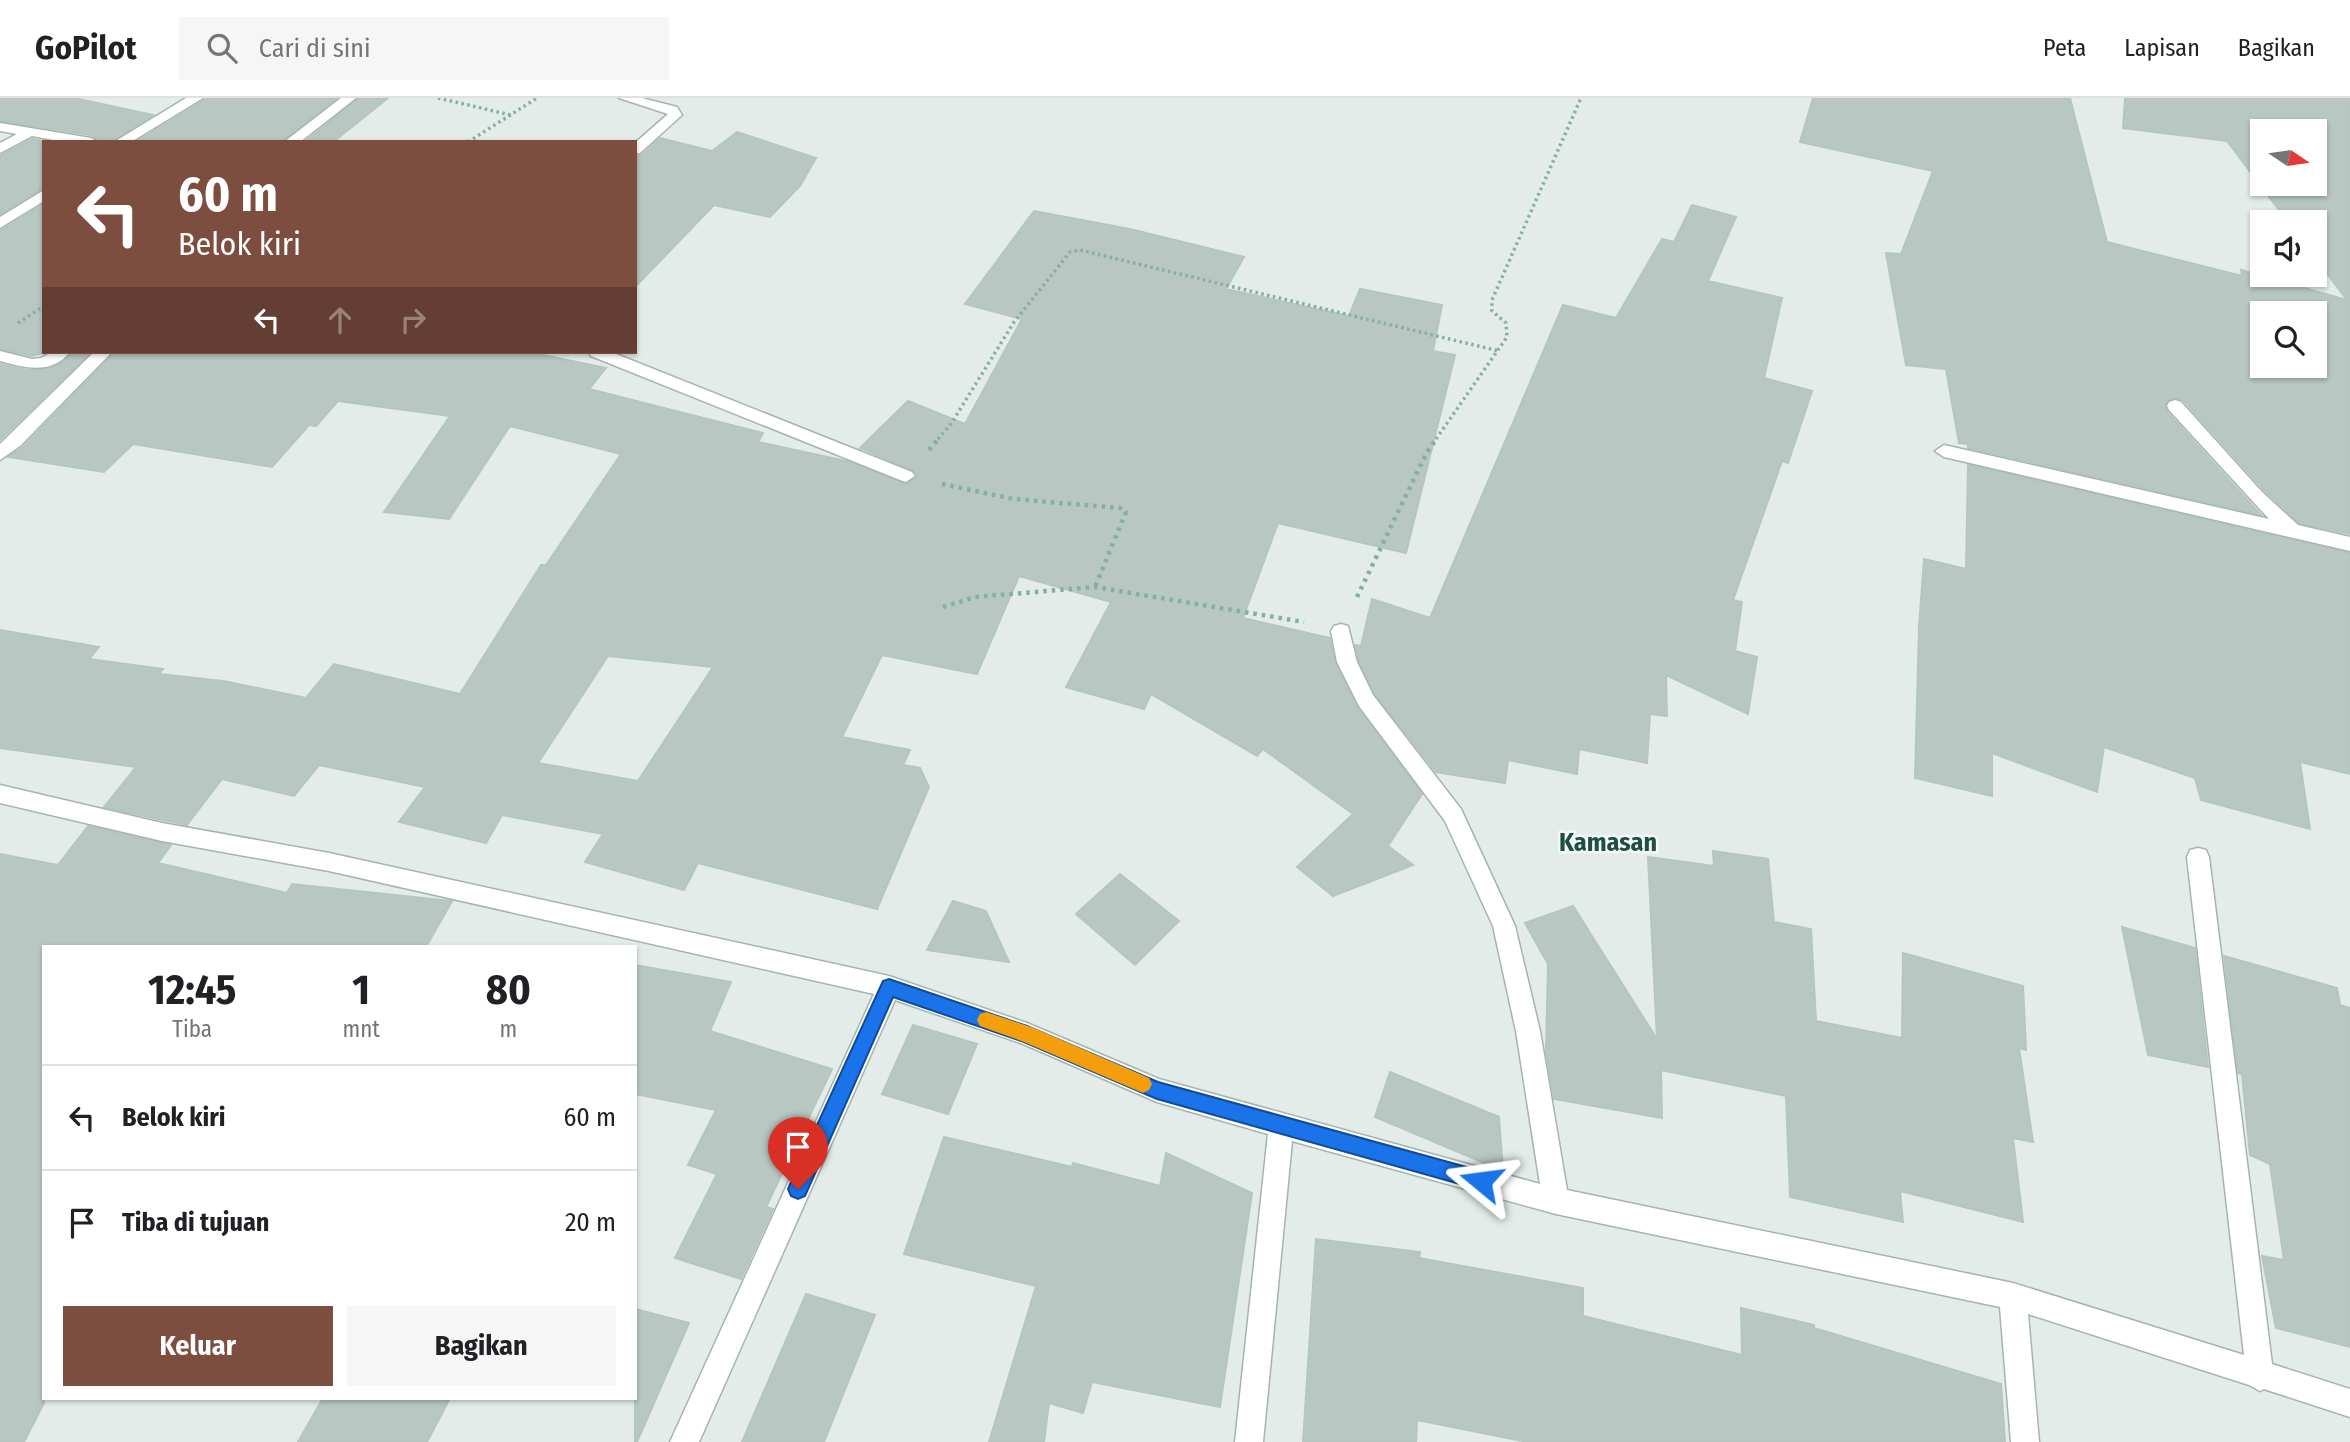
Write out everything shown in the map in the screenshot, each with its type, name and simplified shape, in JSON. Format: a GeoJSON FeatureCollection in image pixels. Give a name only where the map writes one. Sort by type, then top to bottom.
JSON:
{"type":"FeatureCollection","features":[{"type":"Feature","properties":{"kind":"street"},"geometry":{"type":"LineString","coordinates":[[124,140],[196,98]]}},
{"type":"Feature","properties":{"kind":"street"},"geometry":{"type":"LineString","coordinates":[[294,140],[349,98]]}},
{"type":"Feature","properties":{"kind":"street"},"geometry":{"type":"LineString","coordinates":[[626,98],[671,110],[676,115],[637,148]]}},
{"type":"Feature","properties":{"kind":"street"},"geometry":{"type":"LineString","coordinates":[[0,127],[79,140]]}},
{"type":"Feature","properties":{"kind":"street"},"geometry":{"type":"LineString","coordinates":[[0,149],[32,131]]}},
{"type":"Feature","properties":{"kind":"street"},"geometry":{"type":"LineString","coordinates":[[0,224],[42,195]]}},
{"type":"Feature","properties":{"kind":"street"},"geometry":{"type":"LineString","coordinates":[[0,356],[37,365],[51,361],[60,354]]}},
{"type":"Feature","properties":{"kind":"street"},"geometry":{"type":"LineString","coordinates":[[0,454],[23,433],[75,375],[101,354]]}},
{"type":"Feature","properties":{"kind":"street"},"geometry":{"type":"LineString","coordinates":[[602,354],[906,476]]}},
{"type":"Feature","properties":{"kind":"street"},"geometry":{"type":"LineString","coordinates":[[2175,406],[2256,496],[2292,529]]}},
{"type":"Feature","properties":{"kind":"street"},"geometry":{"type":"LineString","coordinates":[[1944,451],[2060,480],[2292,529],[2350,544]]}},
{"type":"Feature","properties":{"kind":"street"},"geometry":{"type":"LineString","coordinates":[[1341,631],[1347,662],[1366,700],[1453,815],[1504,926],[1528,1031],[1556,1201]]}},
{"type":"Feature","properties":{"kind":"street"},"geometry":{"type":"LineString","coordinates":[[0,794],[162,832],[329,862],[889,987],[1027,1034],[1157,1090],[1281,1126],[1556,1201],[2013,1296],[2350,1404]]}},
{"type":"Feature","properties":{"kind":"street"},"geometry":{"type":"LineString","coordinates":[[2198,857],[2260,1377]]}},
{"type":"Feature","properties":{"kind":"street"},"geometry":{"type":"LineString","coordinates":[[684,1442],[889,987]]}},
{"type":"Feature","properties":{"kind":"street"},"geometry":{"type":"LineString","coordinates":[[1249,1442],[1281,1126]]}},
{"type":"Feature","properties":{"kind":"street"},"geometry":{"type":"LineString","coordinates":[[2013,1296],[2025,1442]]}},
{"type":"Feature","properties":{"kind":"path"},"geometry":{"type":"LineString","coordinates":[[438,98],[511,115]]}},
{"type":"Feature","properties":{"kind":"path"},"geometry":{"type":"LineString","coordinates":[[471,140],[537,98]]}},
{"type":"Feature","properties":{"kind":"path"},"geometry":{"type":"LineString","coordinates":[[1341,631],[1427,452],[1507,337],[1506,323],[1492,311],[1492,300],[1581,98]]}},
{"type":"Feature","properties":{"kind":"path"},"geometry":{"type":"LineString","coordinates":[[1095,587],[1126,512],[1120,508],[1013,499],[906,476],[951,424],[1014,322],[1070,252],[1080,250],[1234,285],[1499,351]]}},
{"type":"Feature","properties":{"kind":"path"},"geometry":{"type":"LineString","coordinates":[[943,607],[975,597],[1095,587],[1295,620]]}},
{"type":"Feature","properties":{"kind":"building"},"geometry":{"type":"Polygon","coordinates":[[[0,98],[74,98],[153,115],[114,140],[98,140],[91,135],[0,121],[0,98]]]}},
{"type":"Feature","properties":{"kind":"building"},"geometry":{"type":"Polygon","coordinates":[[[208,98],[337,98],[284,140],[139,140],[208,98]]]}},
{"type":"Feature","properties":{"kind":"building"},"geometry":{"type":"Polygon","coordinates":[[[359,98],[388,98],[336,140],[307,140],[359,98]]]}},
{"type":"Feature","properties":{"kind":"building"},"geometry":{"type":"Polygon","coordinates":[[[1813,98],[2070,98],[2107,242],[2242,276],[2241,270],[2250,273],[2250,287],[2301,287],[2347,300],[2327,274],[2327,210],[2279,210],[2268,196],[2328,196],[2328,119],[2250,119],[2250,172],[2227,141],[2123,128],[2125,98],[2350,98],[2350,534],[2299,523],[2264,490],[2183,400],[2176,398],[2167,401],[2167,412],[2261,515],[1968,448],[1968,444],[1959,443],[1946,369],[1906,365],[1886,253],[1901,254],[1933,171],[1800,142],[1813,98]]]}},
{"type":"Feature","properties":{"kind":"building"},"geometry":{"type":"Polygon","coordinates":[[[737,132],[816,158],[800,186],[770,217],[714,205],[637,285],[637,156],[660,138],[712,151],[737,132]]]}},
{"type":"Feature","properties":{"kind":"building"},"geometry":{"type":"Polygon","coordinates":[[[32,139],[42,141],[42,189],[0,214],[0,156],[32,139]]]}},
{"type":"Feature","properties":{"kind":"building"},"geometry":{"type":"Polygon","coordinates":[[[42,205],[42,353],[32,356],[0,349],[0,231],[42,205]]]}},
{"type":"Feature","properties":{"kind":"building"},"geometry":{"type":"Polygon","coordinates":[[[1692,205],[1736,217],[1708,281],[1782,298],[1764,378],[1812,391],[1788,463],[1782,461],[1733,600],[1742,602],[1735,651],[1757,657],[1748,714],[1666,675],[1667,716],[1650,714],[1647,763],[1579,749],[1577,774],[1508,760],[1505,783],[1436,772],[1375,694],[1359,661],[1355,645],[1361,646],[1372,599],[1430,618],[1563,305],[1616,318],[1662,239],[1674,242],[1692,205]]]}},
{"type":"Feature","properties":{"kind":"building"},"geometry":{"type":"Polygon","coordinates":[[[1034,211],[1130,229],[1244,257],[1226,289],[1349,316],[1360,289],[1442,305],[1433,351],[1455,355],[1406,553],[1278,523],[1243,618],[1330,638],[1335,663],[1357,707],[1422,794],[1388,846],[1413,865],[1333,896],[1297,867],[1353,814],[1263,749],[1257,756],[1151,694],[1144,709],[1066,687],[1111,602],[1019,576],[977,674],[882,655],[842,737],[910,750],[903,765],[920,768],[929,787],[877,909],[698,863],[684,890],[585,862],[603,834],[502,815],[486,843],[399,822],[425,787],[319,765],[294,796],[222,779],[187,825],[104,807],[136,767],[0,748],[0,630],[99,647],[89,659],[163,669],[159,674],[223,681],[306,698],[334,664],[460,694],[541,565],[546,565],[621,454],[510,426],[449,519],[384,512],[450,416],[338,401],[316,426],[309,425],[272,467],[133,444],[104,472],[8,457],[22,448],[113,354],[538,354],[606,368],[589,389],[763,433],[758,442],[846,461],[907,484],[918,476],[913,470],[860,448],[908,401],[965,424],[1022,319],[965,304],[1034,211]],[[608,656],[538,763],[638,781],[713,667],[608,656]]]}},
{"type":"Feature","properties":{"kind":"building"},"geometry":{"type":"Polygon","coordinates":[[[71,354],[89,354],[0,440],[0,364],[28,370],[47,369],[64,362],[71,354]]]}},
{"type":"Feature","properties":{"kind":"building"},"geometry":{"type":"Polygon","coordinates":[[[1968,465],[2350,553],[2350,774],[2300,762],[2310,829],[2201,800],[2195,778],[2104,747],[2097,792],[1992,753],[1992,796],[1915,778],[1919,627],[1924,559],[1966,569],[1968,465]]]}},
{"type":"Feature","properties":{"kind":"building"},"geometry":{"type":"Polygon","coordinates":[[[88,826],[171,845],[158,863],[287,893],[292,884],[452,901],[427,945],[42,945],[44,1403],[24,1442],[0,1442],[0,854],[58,865],[88,826]]]}},
{"type":"Feature","properties":{"kind":"building"},"geometry":{"type":"Polygon","coordinates":[[[1713,851],[1768,859],[1774,922],[1811,929],[1816,1021],[1902,1038],[1903,953],[2023,986],[2026,1050],[2019,1048],[2033,1142],[2013,1138],[2023,1222],[1900,1191],[1903,1222],[1790,1197],[1786,1096],[1661,1070],[1662,1118],[1554,1099],[1546,1051],[1548,964],[1525,923],[1573,906],[1657,1039],[1648,857],[1714,866],[1713,851]]]}},
{"type":"Feature","properties":{"kind":"building"},"geometry":{"type":"Polygon","coordinates":[[[1120,874],[1179,921],[1135,965],[1076,914],[1120,874]]]}},
{"type":"Feature","properties":{"kind":"building"},"geometry":{"type":"Polygon","coordinates":[[[953,901],[986,911],[1009,962],[927,950],[953,901]]]}},
{"type":"Feature","properties":{"kind":"building"},"geometry":{"type":"Polygon","coordinates":[[[2122,927],[2195,948],[2208,1067],[2148,1055],[2122,927]]]}},
{"type":"Feature","properties":{"kind":"building"},"geometry":{"type":"Polygon","coordinates":[[[2224,956],[2337,988],[2340,1005],[2350,1008],[2350,1347],[2276,1328],[2262,1256],[2284,1260],[2270,1164],[2250,1155],[2242,1074],[2238,1073],[2224,956]]]}},
{"type":"Feature","properties":{"kind":"building"},"geometry":{"type":"Polygon","coordinates":[[[637,965],[731,982],[710,1031],[832,1069],[766,1207],[773,1209],[741,1279],[675,1258],[717,1174],[688,1165],[716,1110],[637,1094],[637,965]]]}},
{"type":"Feature","properties":{"kind":"building"},"geometry":{"type":"Polygon","coordinates":[[[913,1025],[977,1044],[948,1114],[882,1094],[913,1025]]]}},
{"type":"Feature","properties":{"kind":"building"},"geometry":{"type":"Polygon","coordinates":[[[1390,1072],[1499,1117],[1503,1171],[1375,1117],[1390,1072]]]}},
{"type":"Feature","properties":{"kind":"building"},"geometry":{"type":"Polygon","coordinates":[[[944,1137],[1072,1167],[1073,1163],[1160,1186],[1166,1153],[1252,1193],[1220,1407],[1092,1382],[1083,1413],[1049,1403],[1044,1442],[989,1442],[1036,1286],[904,1254],[944,1137]]]}},
{"type":"Feature","properties":{"kind":"building"},"geometry":{"type":"Polygon","coordinates":[[[1316,1239],[1420,1252],[1419,1258],[1583,1288],[1583,1316],[1742,1355],[1741,1308],[1814,1325],[1814,1328],[2001,1384],[2005,1442],[1527,1442],[1417,1420],[1416,1442],[1303,1442],[1316,1239]]]}},
{"type":"Feature","properties":{"kind":"building"},"geometry":{"type":"Polygon","coordinates":[[[806,1294],[875,1315],[824,1442],[742,1442],[806,1294]]]}},
{"type":"Feature","properties":{"kind":"building"},"geometry":{"type":"Polygon","coordinates":[[[637,1310],[689,1323],[635,1442],[637,1400],[637,1310]]]}},
{"type":"Feature","properties":{"kind":"building"},"geometry":{"type":"Polygon","coordinates":[[[322,1400],[449,1400],[427,1442],[298,1442],[322,1400]]]}},
{"type":"Feature","properties":{"kind":"slow traffic"},"geometry":{"type":"LineString","coordinates":[[986,1020],[1027,1034],[1143,1084]]}},
{"type":"Feature","properties":{"kind":"district","name":"Kamasan"},"geometry":{"type":"Point","coordinates":[1608,842]}},
{"type":"Feature","properties":{"kind":"route"},"geometry":{"type":"LineString","coordinates":[[798,1189],[889,987],[1027,1034],[1157,1090],[1481,1181]]}}]}
